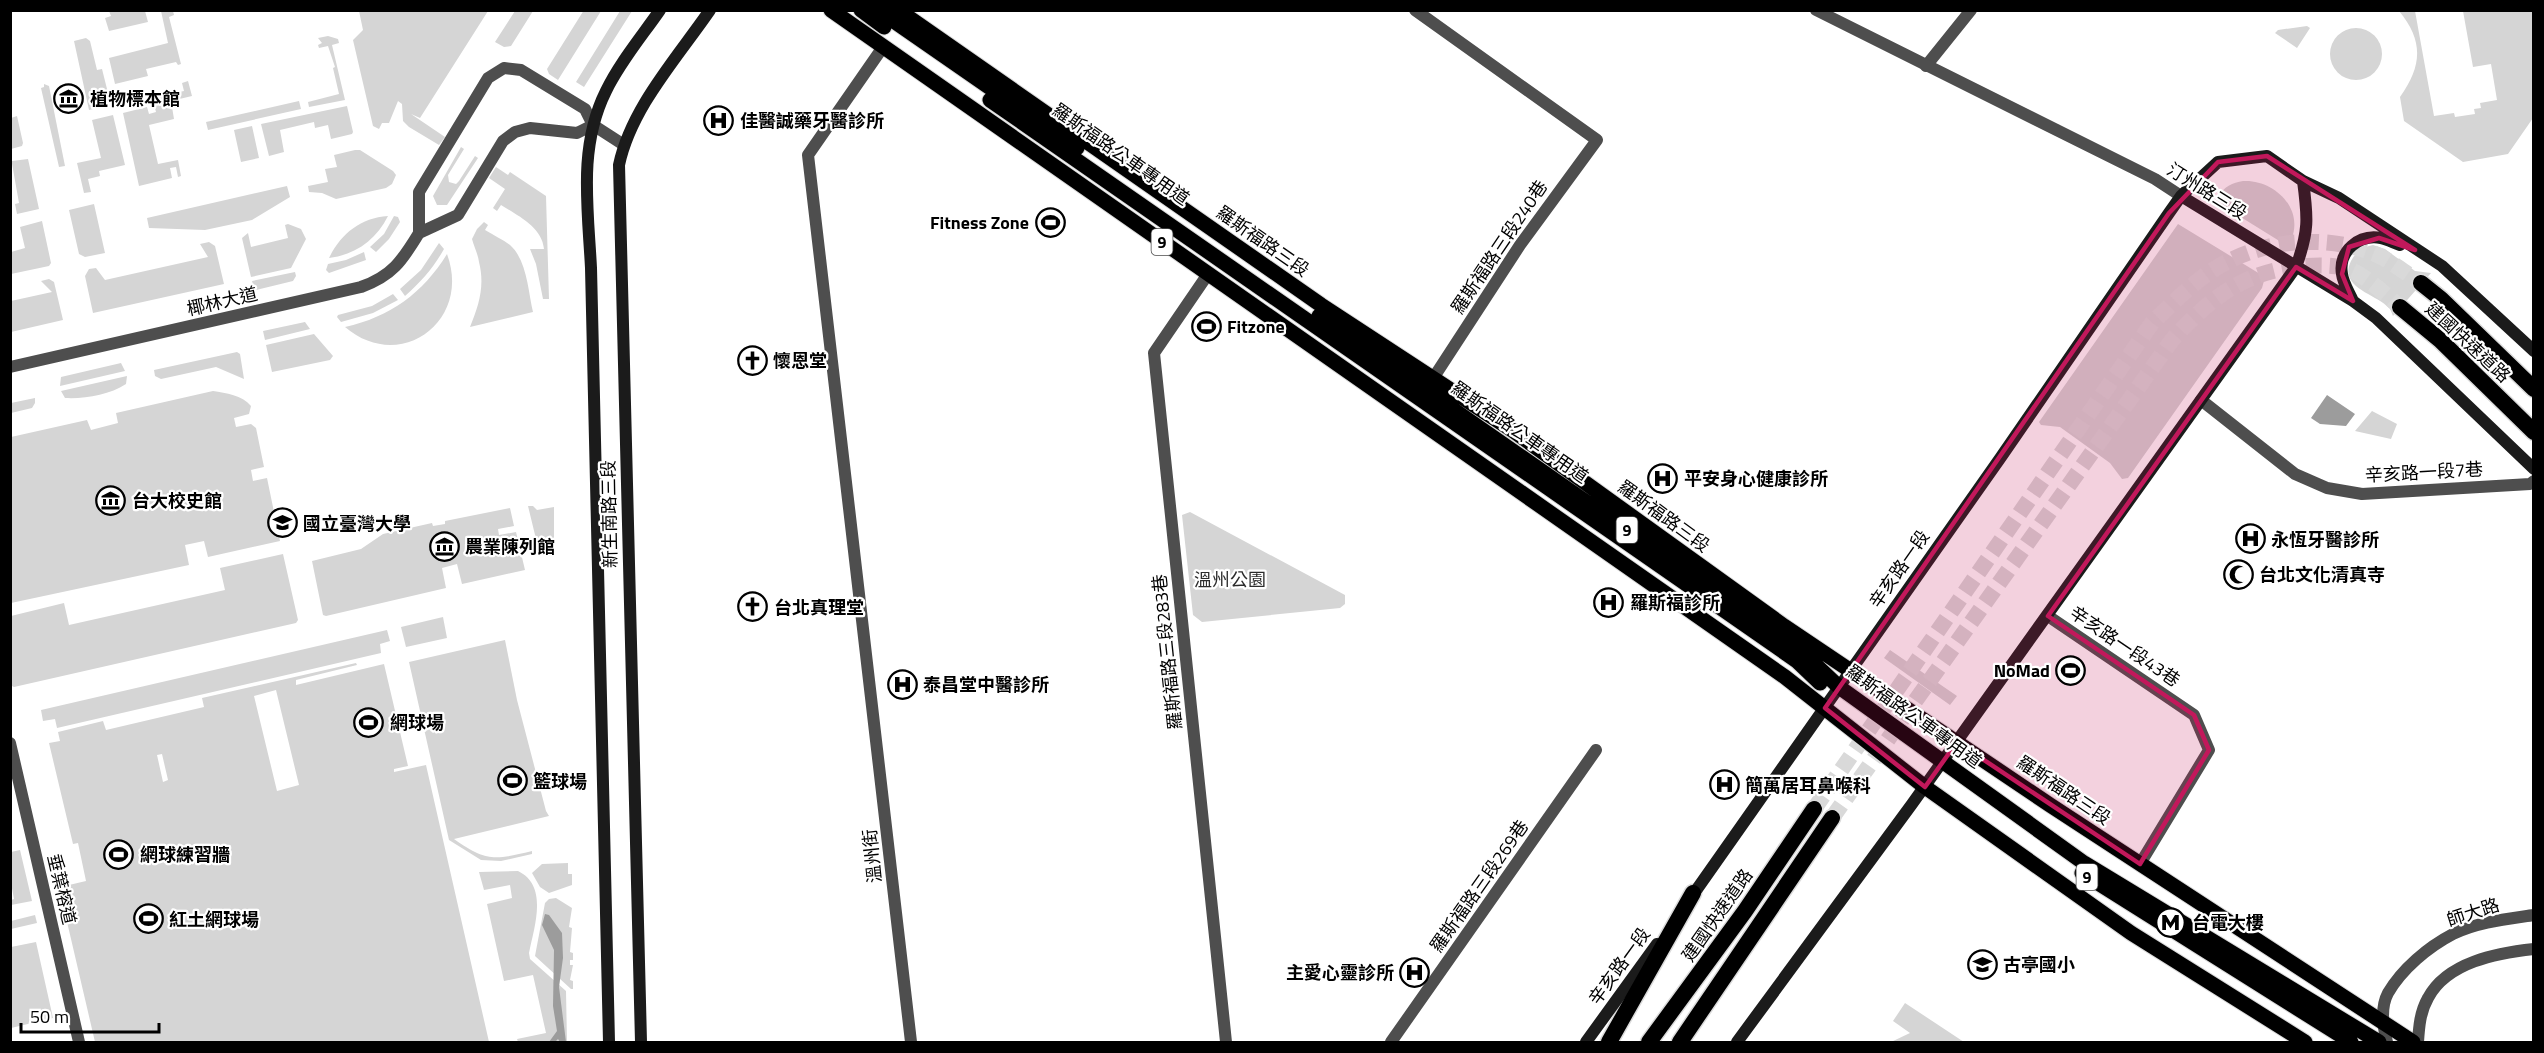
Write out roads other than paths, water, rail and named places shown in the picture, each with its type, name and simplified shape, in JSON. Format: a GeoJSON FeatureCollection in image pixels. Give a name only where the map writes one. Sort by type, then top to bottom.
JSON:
{"type":"FeatureCollection","features":[{"type":"Feature","properties":{"kind":"highway","name":"建國快速道路"},"geometry":{"type":"LineString","coordinates":[[2421,284],[2441,299],[2534,389]]}},
{"type":"Feature","properties":{"kind":"highway","name":"建國快速道路"},"geometry":{"type":"LineString","coordinates":[[2400,307],[2463,362],[2534,432]]}},
{"type":"Feature","properties":{"kind":"highway","name":"建國快速道路"},"geometry":{"type":"LineString","coordinates":[[1650,1041],[1745,911],[1814,808]]}},
{"type":"Feature","properties":{"kind":"highway"},"geometry":{"type":"LineString","coordinates":[[1680,1042],[1832,818]]}},
{"type":"Feature","properties":{"kind":"highway"},"geometry":{"type":"LineString","coordinates":[[1609,1042],[1693,893]]}},
{"type":"Feature","properties":{"kind":"main road","name":"新生南路三段"},"geometry":{"type":"LineString","coordinates":[[609,1042],[596,473],[586,162],[593,125],[606,89],[660,10]]}},
{"type":"Feature","properties":{"kind":"main road","name":"新生南路三段"},"geometry":{"type":"LineString","coordinates":[[641,1042],[619,165],[624,145],[657,86],[710,10]]}},
{"type":"Feature","properties":{"kind":"main road","name":"9"},"geometry":{"type":"LineString","coordinates":[[831,10],[1208,274],[1833,697],[1925,787],[2132,933],[2305,1042]]}},
{"type":"Feature","properties":{"kind":"main road","name":"羅斯福路公車專用道"},"geometry":{"type":"LineString","coordinates":[[861,10],[1797,661],[1833,697],[1940,765],[2084,863],[2379,1042]]}},
{"type":"Feature","properties":{"kind":"main road","name":"羅斯福路公車專用道"},"geometry":{"type":"LineString","coordinates":[[878,10],[1803,652],[1833,697]]}},
{"type":"Feature","properties":{"kind":"main road","name":"羅斯福路三段"},"geometry":{"type":"LineString","coordinates":[[898,10],[1321,305],[1512,430],[1784,626],[2140,864],[2413,1042]]}},
{"type":"Feature","properties":{"kind":"main road","name":"辛亥路一段"},"geometry":{"type":"LineString","coordinates":[[1586,1042],[1833,697],[2181,196],[2218,162],[2267,156],[2303,181]]}},
{"type":"Feature","properties":{"kind":"main road"},"geometry":{"type":"LineString","coordinates":[[2303,181],[2339,198],[2442,266],[2534,351]]}},
{"type":"Feature","properties":{"kind":"main road"},"geometry":{"type":"LineString","coordinates":[[1737,1042],[1925,787],[2296,267],[2306,239],[2307,212],[2303,181]]}},
{"type":"Feature","properties":{"kind":"main road","name":"汀州路三段"},"geometry":{"type":"LineString","coordinates":[[2181,196],[2353,301],[2403,342],[2534,469]]}},
{"type":"Feature","properties":{"kind":"main road"},"geometry":{"type":"LineString","coordinates":[[2353,301],[2342,274],[2343,255],[2349,247],[2359,241],[2379,237],[2415,250]]}},
{"type":"Feature","properties":{"kind":"main road","name":"羅斯福路公車專用道"},"geometry":{"type":"LineString","coordinates":[[1940,765],[2073,867],[2351,1042]]}},
{"type":"Feature","properties":{"kind":"street","name":"羅斯福路三段240巷"},"geometry":{"type":"LineString","coordinates":[[1415,10],[1598,140],[1520,245],[1434,377]]}},
{"type":"Feature","properties":{"kind":"street","name":"汀州路三段"},"geometry":{"type":"LineString","coordinates":[[1816,10],[2135,169],[2181,196]]}},
{"type":"Feature","properties":{"kind":"street"},"geometry":{"type":"LineString","coordinates":[[1926,66],[1971,10]]}},
{"type":"Feature","properties":{"kind":"street","name":"溫州街"},"geometry":{"type":"LineString","coordinates":[[883,46],[808,154],[911,1042]]}},
{"type":"Feature","properties":{"kind":"street"},"geometry":{"type":"LineString","coordinates":[[593,125],[577,133],[530,128],[515,132],[503,141],[458,215],[419,233],[419,192],[488,78],[504,68],[521,70],[585,109],[593,125],[624,145]]}},
{"type":"Feature","properties":{"kind":"street","name":"椰林大道"},"geometry":{"type":"LineString","coordinates":[[10,367],[361,287],[379,281],[392,271],[403,259],[419,233]]}},
{"type":"Feature","properties":{"kind":"street","name":"羅斯福路三段283巷"},"geometry":{"type":"LineString","coordinates":[[1208,274],[1154,353],[1226,1042]]}},
{"type":"Feature","properties":{"kind":"street","name":"辛亥路一段7巷"},"geometry":{"type":"LineString","coordinates":[[2201,400],[2295,474],[2327,488],[2362,494],[2530,484],[2534,481]]}},
{"type":"Feature","properties":{"kind":"street","name":"辛亥路一段43巷"},"geometry":{"type":"LineString","coordinates":[[2048,616],[2194,715],[2209,750],[2140,864]]}},
{"type":"Feature","properties":{"kind":"street","name":"垂葉榕道"},"geometry":{"type":"LineString","coordinates":[[10,743],[79,1042]]}},
{"type":"Feature","properties":{"kind":"street","name":"羅斯福路三段269巷"},"geometry":{"type":"LineString","coordinates":[[1391,1042],[1596,750]]}},
{"type":"Feature","properties":{"kind":"street","name":"師大路"},"geometry":{"type":"LineString","coordinates":[[2386,1042],[2382,1022],[2387,994],[2416,958],[2453,934],[2494,921],[2534,915]]}},
{"type":"Feature","properties":{"kind":"street"},"geometry":{"type":"LineString","coordinates":[[2418,1042],[2420,1017],[2429,996],[2443,979],[2485,958],[2508,951],[2534,949]]}},
{"type":"Feature","properties":{"kind":"tunnel"},"geometry":{"type":"LineString","coordinates":[[1814,809],[2152,323],[2186,291],[2207,274],[2245,254],[2286,243],[2308,242],[2350,246],[2370,252],[2390,262],[2421,283]]}},
{"type":"Feature","properties":{"kind":"tunnel"},"geometry":{"type":"LineString","coordinates":[[1832,818],[2172,340],[2201,311],[2216,298],[2248,279],[2286,268],[2318,266],[2353,271],[2400,307]]}},
{"type":"Feature","properties":{"kind":"place","name":"植物標本館"},"geometry":{"type":"Point","coordinates":[69,98]}},
{"type":"Feature","properties":{"kind":"place","name":"佳醫誠藥牙醫診所"},"geometry":{"type":"Point","coordinates":[719,120]}},
{"type":"Feature","properties":{"kind":"place","name":"Fitness Zone"},"geometry":{"type":"Point","coordinates":[1050,222]}},
{"type":"Feature","properties":{"kind":"place","name":"Fitzone"},"geometry":{"type":"Point","coordinates":[1206,326]}},
{"type":"Feature","properties":{"kind":"place","name":"懷恩堂"},"geometry":{"type":"Point","coordinates":[752,360]}},
{"type":"Feature","properties":{"kind":"place","name":"平安身心健康診所"},"geometry":{"type":"Point","coordinates":[1663,478]}},
{"type":"Feature","properties":{"kind":"place","name":"台大校史館"},"geometry":{"type":"Point","coordinates":[111,500]}},
{"type":"Feature","properties":{"kind":"place","name":"國立臺灣大學"},"geometry":{"type":"Point","coordinates":[282,523]}},
{"type":"Feature","properties":{"kind":"place","name":"永恆牙醫診所"},"geometry":{"type":"Point","coordinates":[2250,539]}},
{"type":"Feature","properties":{"kind":"place","name":"農業陳列館"},"geometry":{"type":"Point","coordinates":[444,546]}},
{"type":"Feature","properties":{"kind":"place","name":"台北文化清真寺"},"geometry":{"type":"Point","coordinates":[2238,574]}},
{"type":"Feature","properties":{"kind":"place","name":"羅斯福診所"},"geometry":{"type":"Point","coordinates":[1609,602]}},
{"type":"Feature","properties":{"kind":"place","name":"台北真理堂"},"geometry":{"type":"Point","coordinates":[753,607]}},
{"type":"Feature","properties":{"kind":"place","name":"NoMad"},"geometry":{"type":"Point","coordinates":[2071,670]}},
{"type":"Feature","properties":{"kind":"place","name":"泰昌堂中醫診所"},"geometry":{"type":"Point","coordinates":[902,684]}},
{"type":"Feature","properties":{"kind":"place","name":"網球場"},"geometry":{"type":"Point","coordinates":[369,722]}},
{"type":"Feature","properties":{"kind":"place","name":"籃球場"},"geometry":{"type":"Point","coordinates":[512,781]}},
{"type":"Feature","properties":{"kind":"place","name":"簡萬居耳鼻喉科"},"geometry":{"type":"Point","coordinates":[1724,785]}},
{"type":"Feature","properties":{"kind":"place","name":"網球練習牆"},"geometry":{"type":"Point","coordinates":[119,854]}},
{"type":"Feature","properties":{"kind":"place","name":"紅土網球場"},"geometry":{"type":"Point","coordinates":[148,919]}},
{"type":"Feature","properties":{"kind":"place","name":"台電大樓"},"geometry":{"type":"Point","coordinates":[2171,922]}},
{"type":"Feature","properties":{"kind":"place","name":"古亭國小"},"geometry":{"type":"Point","coordinates":[1982,964]}},
{"type":"Feature","properties":{"kind":"place","name":"主愛心靈診所"},"geometry":{"type":"Point","coordinates":[1415,972]}},
{"type":"Feature","properties":{"kind":"park label","name":"溫州公園"},"geometry":{"type":"Point","coordinates":[1230,579]}}]}
